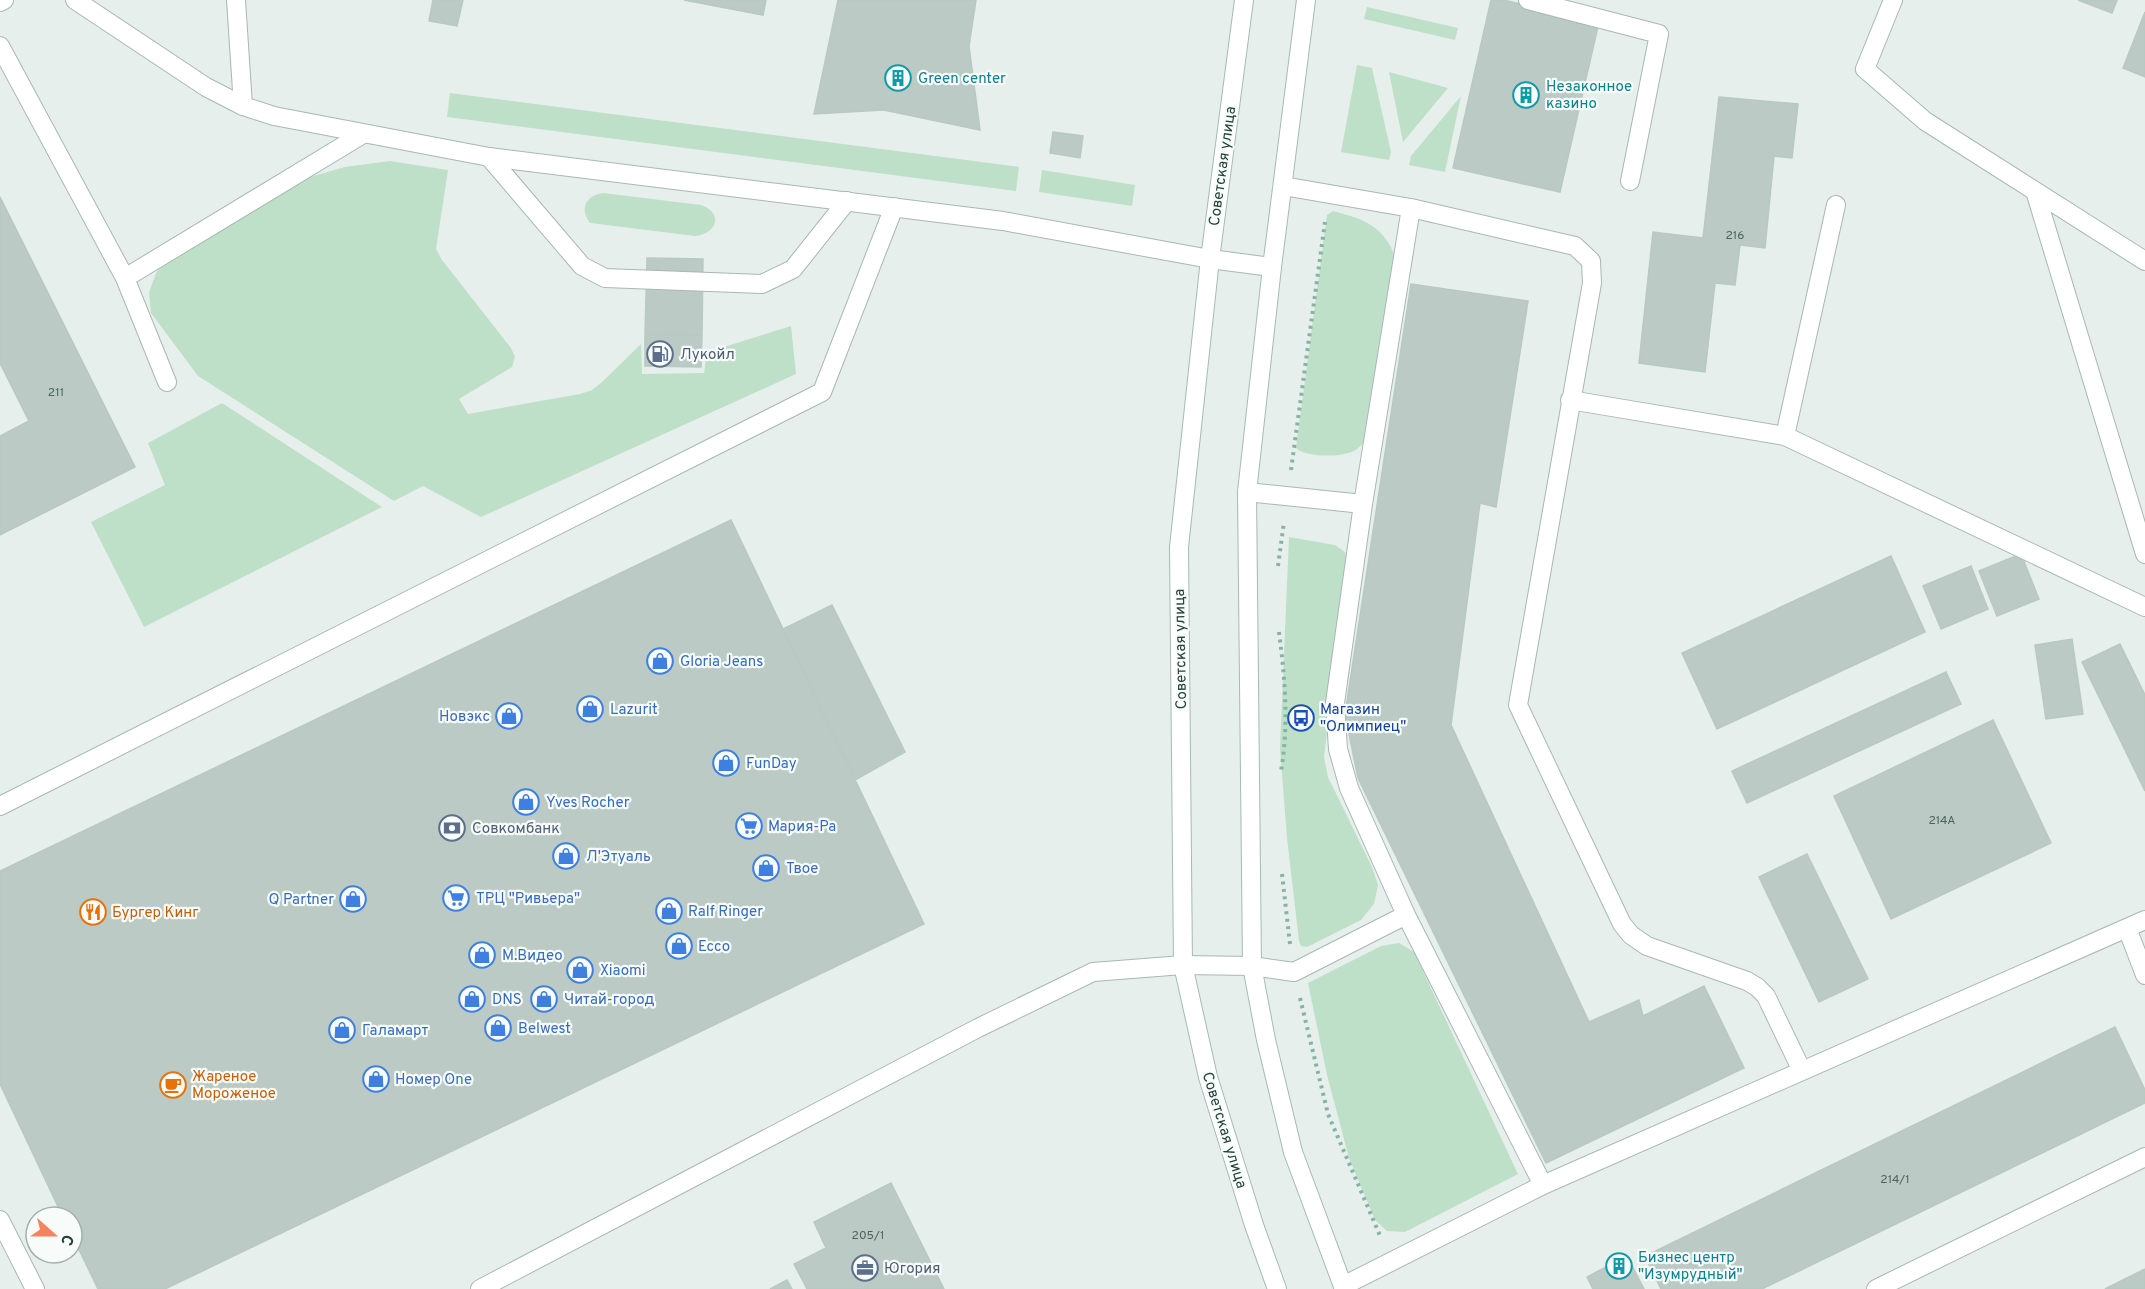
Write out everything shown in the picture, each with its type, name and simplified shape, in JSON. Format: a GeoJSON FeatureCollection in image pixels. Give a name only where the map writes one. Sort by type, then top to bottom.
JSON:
{"type":"FeatureCollection","features":[{"type":"Feature","properties":{"kind":"main road"},"geometry":{"type":"LineString","coordinates":[[75,0],[206,87],[243,106],[274,116],[489,157],[1003,221],[1210,259],[1272,267]]}},
{"type":"Feature","properties":{"kind":"main road"},"geometry":{"type":"LineString","coordinates":[[236,0],[243,106]]}},
{"type":"Feature","properties":{"kind":"main road","name":"Советская улица"},"geometry":{"type":"LineString","coordinates":[[1244,0],[1210,259],[1179,547],[1183,965],[1208,1077],[1254,1225],[1277,1289]]}},
{"type":"Feature","properties":{"kind":"main road"},"geometry":{"type":"LineString","coordinates":[[1306,0],[1272,267],[1247,492],[1252,966],[1266,1040],[1293,1152],[1340,1288],[1543,1185],[2145,920]]}},
{"type":"Feature","properties":{"kind":"main road"},"geometry":{"type":"LineString","coordinates":[[1528,0],[1659,34],[1630,182]]}},
{"type":"Feature","properties":{"kind":"main road"},"geometry":{"type":"LineString","coordinates":[[1893,0],[1865,69],[1925,121],[2145,261]]}},
{"type":"Feature","properties":{"kind":"main road"},"geometry":{"type":"LineString","coordinates":[[0,46],[125,278],[167,382]]}},
{"type":"Feature","properties":{"kind":"main road"},"geometry":{"type":"LineString","coordinates":[[125,278],[363,134]]}},
{"type":"Feature","properties":{"kind":"main road"},"geometry":{"type":"LineString","coordinates":[[489,157],[582,266],[605,278],[762,284],[793,269],[847,201]]}},
{"type":"Feature","properties":{"kind":"main road"},"geometry":{"type":"LineString","coordinates":[[1283,186],[1411,208],[1575,246],[1591,261],[1592,283],[1518,705],[1622,924],[1631,935],[1647,946],[1747,981],[1757,987],[1767,996],[1803,1071]]}},
{"type":"Feature","properties":{"kind":"main road"},"geometry":{"type":"LineString","coordinates":[[2035,191],[2145,554]]}},
{"type":"Feature","properties":{"kind":"main road"},"geometry":{"type":"LineString","coordinates":[[1785,436],[1836,204]]}},
{"type":"Feature","properties":{"kind":"main road"},"geometry":{"type":"LineString","coordinates":[[0,806],[822,392],[894,207]]}},
{"type":"Feature","properties":{"kind":"main road"},"geometry":{"type":"LineString","coordinates":[[1411,208],[1335,703],[1338,749],[1349,788],[1406,915],[1543,1185]]}},
{"type":"Feature","properties":{"kind":"main road"},"geometry":{"type":"LineString","coordinates":[[1570,400],[1785,436],[2145,607]]}},
{"type":"Feature","properties":{"kind":"main road"},"geometry":{"type":"LineString","coordinates":[[1247,492],[1364,504]]}},
{"type":"Feature","properties":{"kind":"main road"},"geometry":{"type":"LineString","coordinates":[[480,1289],[978,1028],[1093,972],[1183,965],[1252,966],[1294,972],[1406,915]]}},
{"type":"Feature","properties":{"kind":"main road"},"geometry":{"type":"LineString","coordinates":[[2127,928],[2145,975]]}},
{"type":"Feature","properties":{"kind":"main road"},"geometry":{"type":"LineString","coordinates":[[1876,1289],[2145,1157]]}},
{"type":"Feature","properties":{"kind":"main road"},"geometry":{"type":"LineString","coordinates":[[0,1220],[35,1289]]}},
{"type":"Feature","properties":{"kind":"green space"},"geometry":{"type":"Polygon","coordinates":[[[1367,7],[1458,28],[1455,40],[1364,19],[1367,7]]]}},
{"type":"Feature","properties":{"kind":"green space"},"geometry":{"type":"Polygon","coordinates":[[[1357,65],[1372,68],[1391,152],[1389,160],[1341,152],[1357,65]]]}},
{"type":"Feature","properties":{"kind":"green space"},"geometry":{"type":"Polygon","coordinates":[[[1389,72],[1448,88],[1403,142],[1389,72]]]}},
{"type":"Feature","properties":{"kind":"green space"},"geometry":{"type":"Polygon","coordinates":[[[450,93],[1019,167],[1016,191],[447,117],[450,93]]]}},
{"type":"Feature","properties":{"kind":"green space"},"geometry":{"type":"Polygon","coordinates":[[[1461,96],[1445,172],[1409,165],[1411,156],[1461,96]]]}},
{"type":"Feature","properties":{"kind":"green space"},"geometry":{"type":"Polygon","coordinates":[[[390,161],[448,170],[436,249],[442,260],[511,348],[515,357],[512,367],[459,399],[468,414],[592,390],[641,344],[642,374],[704,373],[706,359],[711,351],[791,326],[796,374],[481,517],[423,486],[394,501],[198,376],[151,313],[149,292],[157,271],[168,262],[310,177],[345,167],[390,161]]]}},
{"type":"Feature","properties":{"kind":"green space"},"geometry":{"type":"Polygon","coordinates":[[[1042,170],[1135,185],[1132,206],[1039,192],[1042,170]]]}},
{"type":"Feature","properties":{"kind":"green space"},"geometry":{"type":"Polygon","coordinates":[[[603,193],[701,205],[713,213],[715,223],[708,231],[695,236],[590,223],[585,213],[586,204],[592,197],[603,193]]]}},
{"type":"Feature","properties":{"kind":"green space"},"geometry":{"type":"Polygon","coordinates":[[[1333,211],[1364,221],[1380,232],[1392,249],[1396,260],[1365,442],[1351,452],[1321,455],[1306,453],[1296,448],[1327,215],[1333,211]]]}},
{"type":"Feature","properties":{"kind":"green space"},"geometry":{"type":"Polygon","coordinates":[[[222,403],[382,507],[144,627],[91,522],[165,485],[148,443],[222,403]]]}},
{"type":"Feature","properties":{"kind":"green space"},"geometry":{"type":"Polygon","coordinates":[[[1289,537],[1335,545],[1345,552],[1348,564],[1324,757],[1328,777],[1372,867],[1378,885],[1374,904],[1361,920],[1307,947],[1301,946],[1299,941],[1287,838],[1280,748],[1289,537]]]}},
{"type":"Feature","properties":{"kind":"green space"},"geometry":{"type":"Polygon","coordinates":[[[1399,943],[1414,952],[1518,1174],[1405,1232],[1387,1231],[1375,1220],[1349,1158],[1327,1075],[1308,983],[1381,946],[1399,943]]]}},
{"type":"Feature","properties":{"kind":"building"},"geometry":{"type":"Polygon","coordinates":[[[433,0],[463,0],[457,26],[429,21],[433,0]]]}},
{"type":"Feature","properties":{"kind":"building"},"geometry":{"type":"Polygon","coordinates":[[[684,0],[766,0],[763,15],[684,0]]]}},
{"type":"Feature","properties":{"kind":"building","name":"Green center"},"geometry":{"type":"Polygon","coordinates":[[[838,0],[976,0],[969,46],[980,130],[884,110],[814,114],[838,0]]]}},
{"type":"Feature","properties":{"kind":"building","name":"Незаконное казино"},"geometry":{"type":"Polygon","coordinates":[[[1491,0],[1503,0],[1599,22],[1560,192],[1453,168],[1491,0]]]}},
{"type":"Feature","properties":{"kind":"building"},"geometry":{"type":"Polygon","coordinates":[[[2078,0],[2117,0],[2112,13],[2078,0]]]}},
{"type":"Feature","properties":{"kind":"building"},"geometry":{"type":"Polygon","coordinates":[[[2145,12],[2145,77],[2123,68],[2145,12]]]}},
{"type":"Feature","properties":{"kind":"building"},"geometry":{"type":"Polygon","coordinates":[[[1719,97],[1798,104],[1792,158],[1774,156],[1765,248],[1740,245],[1735,285],[1715,283],[1705,372],[1639,363],[1653,232],[1703,238],[1719,97]]]}},
{"type":"Feature","properties":{"kind":"building"},"geometry":{"type":"Polygon","coordinates":[[[1053,132],[1083,136],[1080,158],[1050,153],[1053,132]]]}},
{"type":"Feature","properties":{"kind":"building"},"geometry":{"type":"Polygon","coordinates":[[[0,197],[135,467],[0,535],[0,436],[29,421],[0,363],[0,197]]]}},
{"type":"Feature","properties":{"kind":"building"},"geometry":{"type":"Polygon","coordinates":[[[647,258],[703,259],[702,335],[645,334],[647,258]]]}},
{"type":"Feature","properties":{"kind":"building"},"geometry":{"type":"Polygon","coordinates":[[[1411,284],[1528,301],[1496,507],[1480,503],[1451,725],[1589,1022],[1639,1000],[1643,1016],[1704,986],[1744,1068],[1546,1163],[1358,778],[1345,714],[1411,284]]]}},
{"type":"Feature","properties":{"kind":"building"},"geometry":{"type":"Polygon","coordinates":[[[645,334],[702,335],[701,367],[645,366],[645,334]]]}},
{"type":"Feature","properties":{"kind":"building","name":"ТРЦ \"Ривьера\""},"geometry":{"type":"Polygon","coordinates":[[[731,520],[924,924],[165,1289],[98,1289],[84,1260],[84,1205],[57,1205],[0,1084],[0,871],[731,520]]]}},
{"type":"Feature","properties":{"kind":"building"},"geometry":{"type":"Polygon","coordinates":[[[2021,554],[2039,599],[1997,616],[1979,571],[2021,554]]]}},
{"type":"Feature","properties":{"kind":"building"},"geometry":{"type":"Polygon","coordinates":[[[1891,556],[1925,632],[1717,729],[1682,653],[1891,556]]]}},
{"type":"Feature","properties":{"kind":"building"},"geometry":{"type":"Polygon","coordinates":[[[1971,566],[1988,609],[1941,629],[1923,586],[1971,566]]]}},
{"type":"Feature","properties":{"kind":"building"},"geometry":{"type":"Polygon","coordinates":[[[832,605],[905,752],[855,780],[783,629],[832,605]]]}},
{"type":"Feature","properties":{"kind":"building"},"geometry":{"type":"Polygon","coordinates":[[[2072,639],[2083,714],[2046,719],[2035,645],[2072,639]]]}},
{"type":"Feature","properties":{"kind":"building"},"geometry":{"type":"Polygon","coordinates":[[[2120,644],[2145,695],[2145,791],[2082,662],[2120,644]]]}},
{"type":"Feature","properties":{"kind":"building"},"geometry":{"type":"Polygon","coordinates":[[[1946,672],[1961,704],[1747,803],[1732,771],[1946,672]]]}},
{"type":"Feature","properties":{"kind":"building"},"geometry":{"type":"Polygon","coordinates":[[[1993,720],[2051,843],[1891,919],[1834,796],[1993,720]]]}},
{"type":"Feature","properties":{"kind":"building"},"geometry":{"type":"Polygon","coordinates":[[[1807,854],[1868,979],[1819,1002],[1759,877],[1807,854]]]}},
{"type":"Feature","properties":{"kind":"building"},"geometry":{"type":"Polygon","coordinates":[[[2115,1027],[2145,1090],[2145,1103],[1762,1289],[1661,1289],[1645,1256],[2115,1027]]]}},
{"type":"Feature","properties":{"kind":"building"},"geometry":{"type":"Polygon","coordinates":[[[891,1183],[944,1289],[807,1289],[794,1264],[826,1248],[814,1222],[891,1183]]]}},
{"type":"Feature","properties":{"kind":"building","name":"Бизнес центр \"Изумрудный\""},"geometry":{"type":"Polygon","coordinates":[[[1627,1256],[1644,1289],[1593,1289],[1587,1277],[1627,1256]]]}},
{"type":"Feature","properties":{"kind":"building"},"geometry":{"type":"Polygon","coordinates":[[[2145,1269],[2145,1289],[2105,1289],[2145,1269]]]}},
{"type":"Feature","properties":{"kind":"building"},"geometry":{"type":"Polygon","coordinates":[[[787,1280],[792,1289],[770,1289],[787,1280]]]}},
{"type":"Feature","properties":{"kind":"place","name":"Green center"},"geometry":{"type":"Point","coordinates":[898,78]}},
{"type":"Feature","properties":{"kind":"place","name":"Незаконное казино"},"geometry":{"type":"Point","coordinates":[1526,95]}},
{"type":"Feature","properties":{"kind":"place","name":"Лукойл"},"geometry":{"type":"Point","coordinates":[660,354]}},
{"type":"Feature","properties":{"kind":"place","name":"Gloria Jeans"},"geometry":{"type":"Point","coordinates":[660,661]}},
{"type":"Feature","properties":{"kind":"place","name":"Lazurit"},"geometry":{"type":"Point","coordinates":[590,709]}},
{"type":"Feature","properties":{"kind":"place","name":"Новэкс"},"geometry":{"type":"Point","coordinates":[509,716]}},
{"type":"Feature","properties":{"kind":"place","name":"Магазин \"Олимпиец\""},"geometry":{"type":"Point","coordinates":[1301,718]}},
{"type":"Feature","properties":{"kind":"place","name":"FunDay"},"geometry":{"type":"Point","coordinates":[726,763]}},
{"type":"Feature","properties":{"kind":"place","name":"Yves Rocher"},"geometry":{"type":"Point","coordinates":[526,802]}},
{"type":"Feature","properties":{"kind":"place","name":"Мария-Ра"},"geometry":{"type":"Point","coordinates":[749,826]}},
{"type":"Feature","properties":{"kind":"place","name":"Совкомбанк"},"geometry":{"type":"Point","coordinates":[452,828]}},
{"type":"Feature","properties":{"kind":"place","name":"Л'Этуаль"},"geometry":{"type":"Point","coordinates":[566,856]}},
{"type":"Feature","properties":{"kind":"place","name":"Твое"},"geometry":{"type":"Point","coordinates":[766,868]}},
{"type":"Feature","properties":{"kind":"place","name":"ТРЦ \"Ривьера\""},"geometry":{"type":"Point","coordinates":[456,898]}},
{"type":"Feature","properties":{"kind":"place","name":"Q Partner"},"geometry":{"type":"Point","coordinates":[353,899]}},
{"type":"Feature","properties":{"kind":"place","name":"Ralf Ringer"},"geometry":{"type":"Point","coordinates":[669,911]}},
{"type":"Feature","properties":{"kind":"place","name":"Бургер Кинг"},"geometry":{"type":"Point","coordinates":[93,912]}},
{"type":"Feature","properties":{"kind":"place","name":"Ecco"},"geometry":{"type":"Point","coordinates":[679,946]}},
{"type":"Feature","properties":{"kind":"place","name":"М.Видео"},"geometry":{"type":"Point","coordinates":[482,955]}},
{"type":"Feature","properties":{"kind":"place","name":"Xiaomi"},"geometry":{"type":"Point","coordinates":[580,970]}},
{"type":"Feature","properties":{"kind":"place","name":"DNS"},"geometry":{"type":"Point","coordinates":[472,999]}},
{"type":"Feature","properties":{"kind":"place","name":"Читай-город"},"geometry":{"type":"Point","coordinates":[544,999]}},
{"type":"Feature","properties":{"kind":"place","name":"Belwest"},"geometry":{"type":"Point","coordinates":[498,1028]}},
{"type":"Feature","properties":{"kind":"place","name":"Галамарт"},"geometry":{"type":"Point","coordinates":[342,1030]}},
{"type":"Feature","properties":{"kind":"place","name":"Номер One"},"geometry":{"type":"Point","coordinates":[376,1079]}},
{"type":"Feature","properties":{"kind":"place","name":"Жареное Мороженое"},"geometry":{"type":"Point","coordinates":[173,1085]}},
{"type":"Feature","properties":{"kind":"place","name":"Бизнес центр \"Изумрудный\""},"geometry":{"type":"Point","coordinates":[1619,1266]}},
{"type":"Feature","properties":{"kind":"place","name":"Югория"},"geometry":{"type":"Point","coordinates":[865,1268]}}]}
